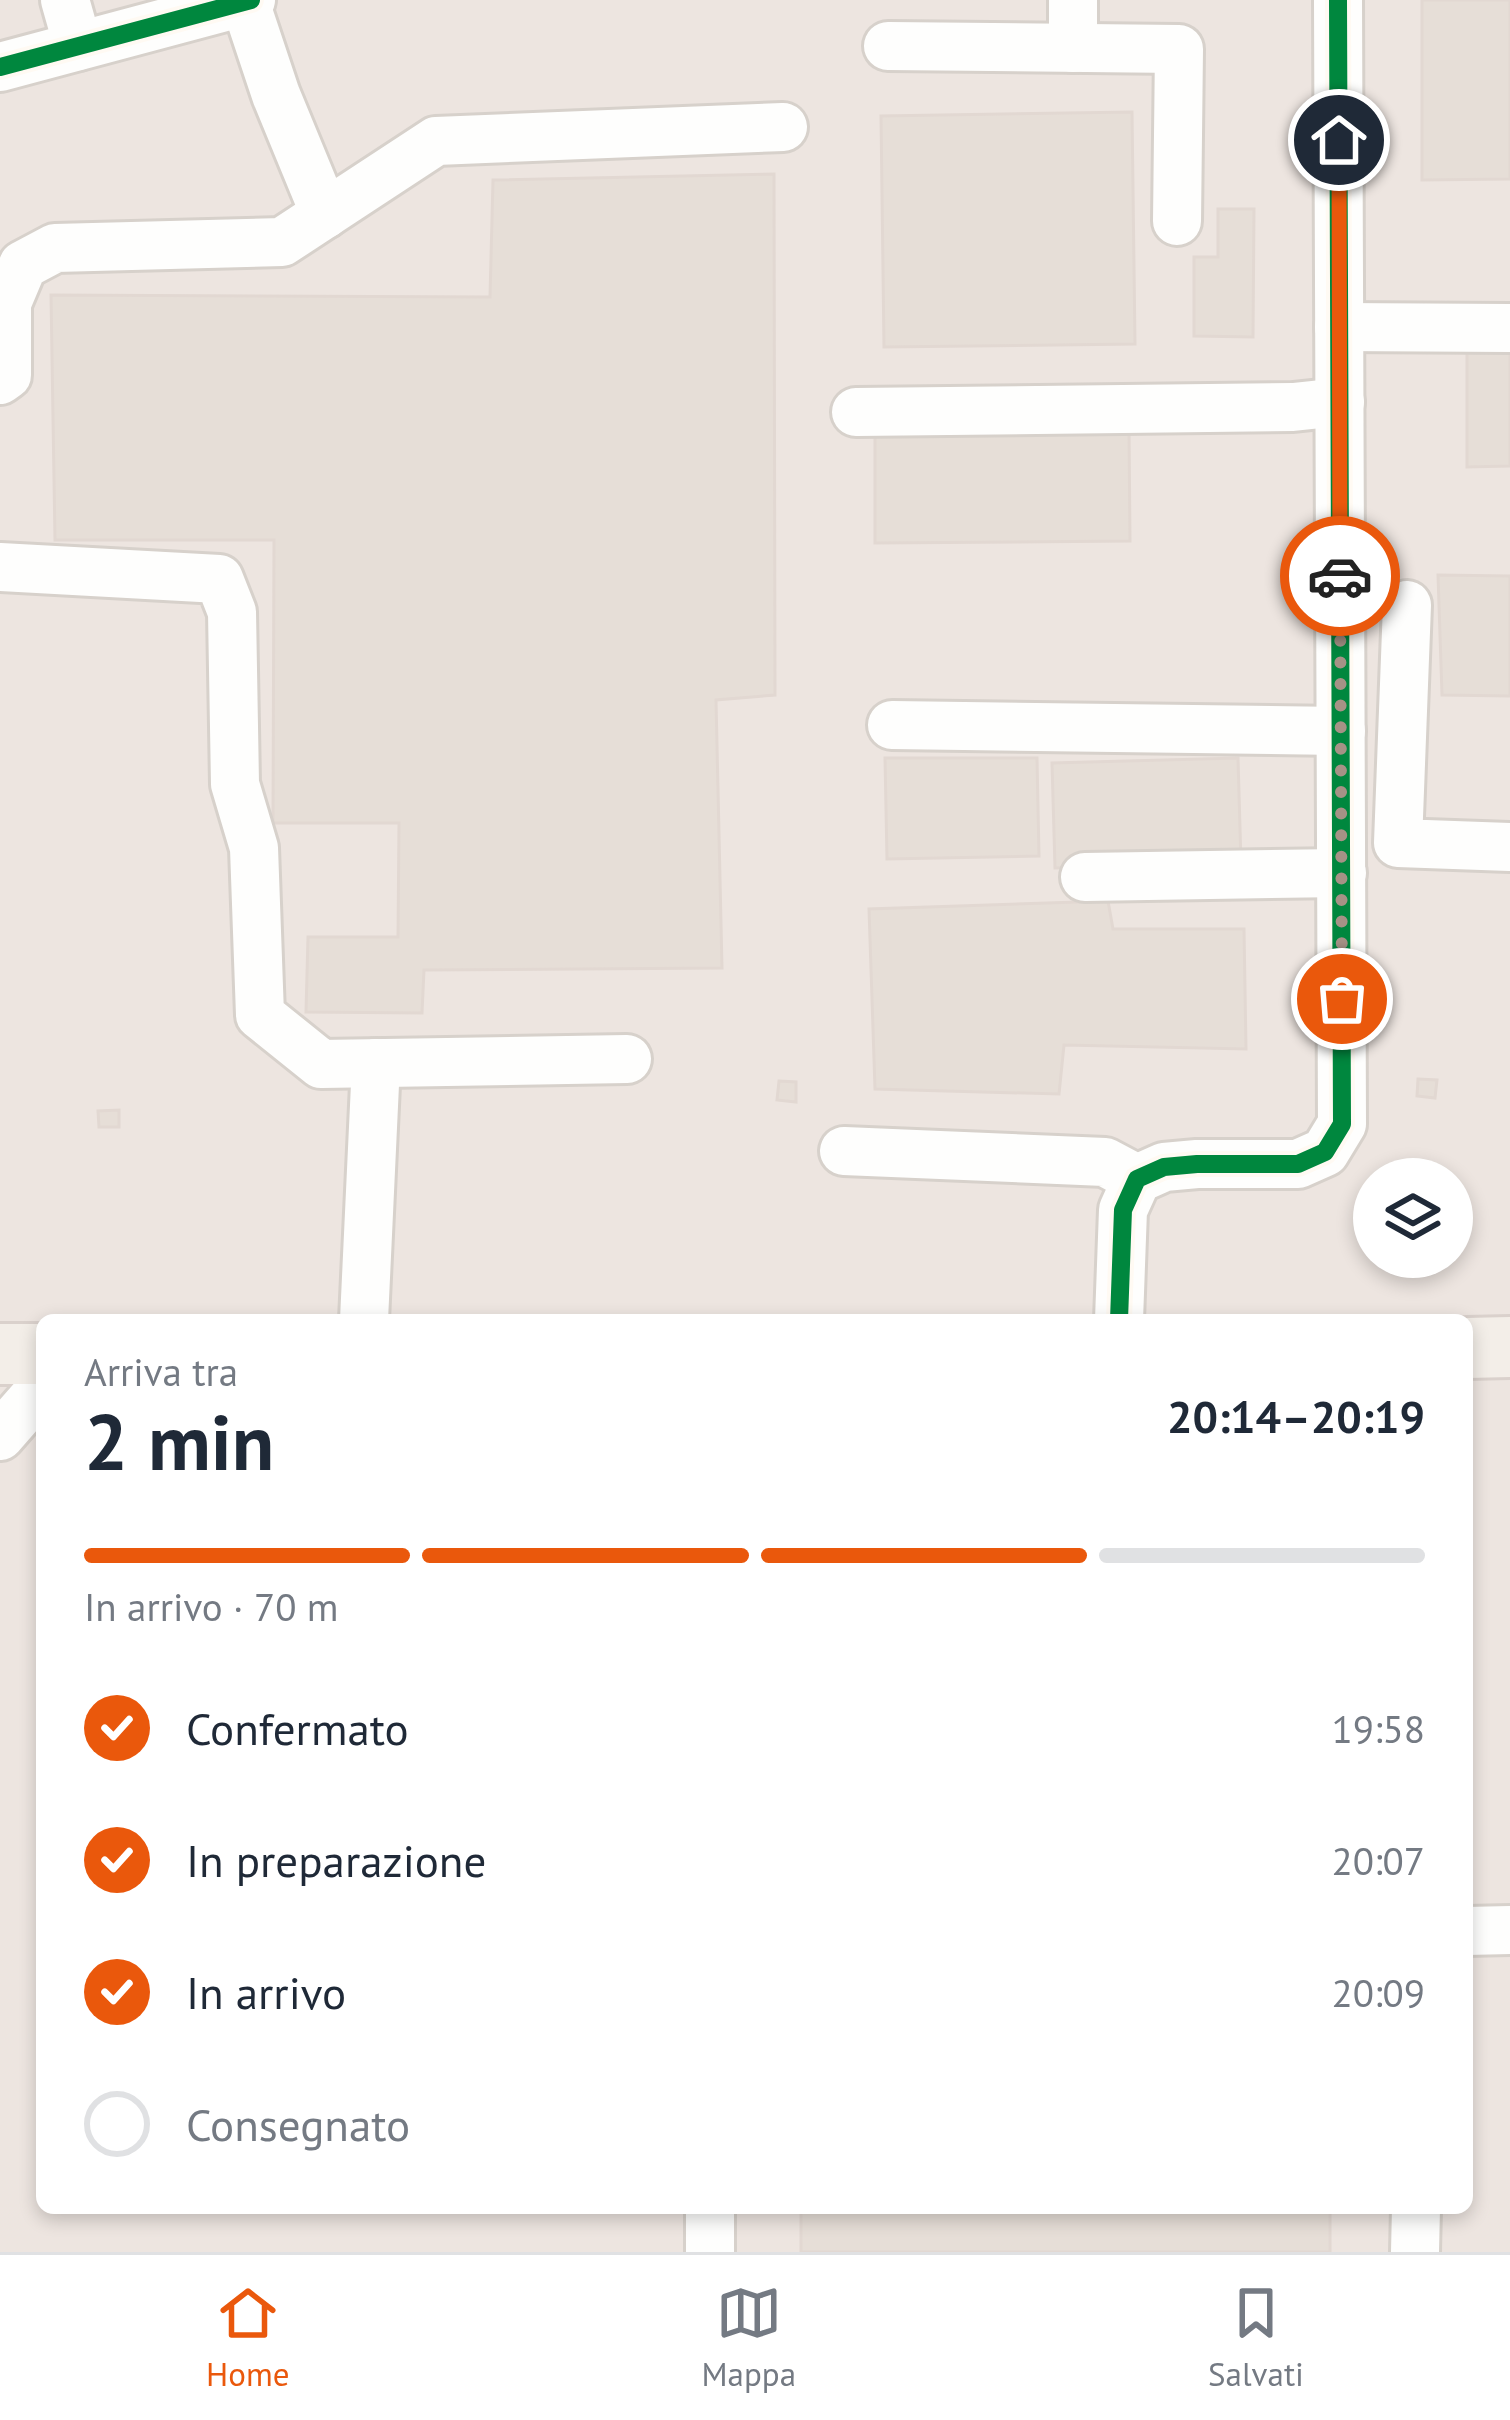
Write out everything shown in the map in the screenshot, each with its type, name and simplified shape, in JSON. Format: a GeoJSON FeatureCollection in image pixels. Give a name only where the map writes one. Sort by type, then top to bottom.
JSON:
{"type":"FeatureCollection","features":[{"type":"Feature","properties":{"kind":"main road"},"geometry":{"type":"LineString","coordinates":[[1473,1348],[1510,1347]]}},
{"type":"Feature","properties":{"kind":"main road"},"geometry":{"type":"LineString","coordinates":[[0,1354],[36,1354]]}},
{"type":"Feature","properties":{"kind":"street"},"geometry":{"type":"LineString","coordinates":[[65,0],[78,46]]}},
{"type":"Feature","properties":{"kind":"street"},"geometry":{"type":"LineString","coordinates":[[1073,0],[1073,48]]}},
{"type":"Feature","properties":{"kind":"street"},"geometry":{"type":"LineString","coordinates":[[1119,1314],[1123,1210],[1137,1179],[1164,1167],[1196,1164],[1298,1164],[1324,1152],[1342,1124],[1338,0]]}},
{"type":"Feature","properties":{"kind":"street"},"geometry":{"type":"LineString","coordinates":[[0,68],[248,1],[276,95],[325,214]]}},
{"type":"Feature","properties":{"kind":"street"},"geometry":{"type":"LineString","coordinates":[[888,46],[1178,49],[1177,221]]}},
{"type":"Feature","properties":{"kind":"street"},"geometry":{"type":"LineString","coordinates":[[0,380],[7,375],[7,303],[23,265],[55,248],[282,242],[436,141],[783,127]]}},
{"type":"Feature","properties":{"kind":"street"},"geometry":{"type":"LineString","coordinates":[[1339,327],[1510,328]]}},
{"type":"Feature","properties":{"kind":"street"},"geometry":{"type":"LineString","coordinates":[[856,412],[1293,407],[1340,402]]}},
{"type":"Feature","properties":{"kind":"street"},"geometry":{"type":"LineString","coordinates":[[0,567],[219,580],[232,612],[235,784],[254,848],[260,1015],[321,1064],[627,1059]]}},
{"type":"Feature","properties":{"kind":"street"},"geometry":{"type":"LineString","coordinates":[[1407,604],[1398,843],[1510,847]]}},
{"type":"Feature","properties":{"kind":"street"},"geometry":{"type":"LineString","coordinates":[[892,725],[1341,730]]}},
{"type":"Feature","properties":{"kind":"street"},"geometry":{"type":"LineString","coordinates":[[1085,877],[1342,873]]}},
{"type":"Feature","properties":{"kind":"street"},"geometry":{"type":"LineString","coordinates":[[364,1314],[376,1063]]}},
{"type":"Feature","properties":{"kind":"street"},"geometry":{"type":"LineString","coordinates":[[844,1151],[1105,1162],[1137,1179]]}},
{"type":"Feature","properties":{"kind":"street"},"geometry":{"type":"LineString","coordinates":[[0,1436],[36,1395]]}},
{"type":"Feature","properties":{"kind":"street"},"geometry":{"type":"LineString","coordinates":[[1473,1931],[1510,1930]]}},
{"type":"Feature","properties":{"kind":"street"},"geometry":{"type":"LineString","coordinates":[[710,2214],[710,2252]]}},
{"type":"Feature","properties":{"kind":"street"},"geometry":{"type":"LineString","coordinates":[[1415,2252],[1417,2214]]}},
{"type":"Feature","properties":{"kind":"shaded area"},"geometry":{"type":"Polygon","coordinates":[[[0,0],[1510,0],[1510,2252],[0,2252],[0,0]]]}},
{"type":"Feature","properties":{"kind":"building"},"geometry":{"type":"Polygon","coordinates":[[[1422,0],[1510,0],[1510,179],[1422,180],[1422,0]]]}},
{"type":"Feature","properties":{"kind":"building"},"geometry":{"type":"Polygon","coordinates":[[[1132,112],[1135,344],[884,347],[881,116],[1132,112]]]}},
{"type":"Feature","properties":{"kind":"building"},"geometry":{"type":"Polygon","coordinates":[[[774,174],[775,695],[716,700],[722,968],[424,970],[422,1013],[306,1012],[308,937],[398,937],[399,823],[273,823],[274,540],[55,540],[51,295],[490,297],[493,180],[774,174]]]}},
{"type":"Feature","properties":{"kind":"building"},"geometry":{"type":"Polygon","coordinates":[[[1218,209],[1254,209],[1253,337],[1194,336],[1194,257],[1218,257],[1218,209]]]}},
{"type":"Feature","properties":{"kind":"building"},"geometry":{"type":"Polygon","coordinates":[[[1467,352],[1510,352],[1510,466],[1467,467],[1467,352]]]}},
{"type":"Feature","properties":{"kind":"building"},"geometry":{"type":"Polygon","coordinates":[[[1129,429],[1130,541],[875,543],[875,435],[1129,429]]]}},
{"type":"Feature","properties":{"kind":"building"},"geometry":{"type":"Polygon","coordinates":[[[1438,575],[1510,576],[1510,696],[1442,695],[1438,575]]]}},
{"type":"Feature","properties":{"kind":"building"},"geometry":{"type":"Polygon","coordinates":[[[885,758],[1037,758],[1039,856],[887,859],[885,758]]]}},
{"type":"Feature","properties":{"kind":"building"},"geometry":{"type":"Polygon","coordinates":[[[1238,758],[1241,863],[1055,868],[1052,763],[1238,758]]]}},
{"type":"Feature","properties":{"kind":"building"},"geometry":{"type":"Polygon","coordinates":[[[1108,901],[1113,929],[1244,929],[1246,1049],[1064,1045],[1059,1094],[875,1089],[869,909],[1108,901]]]}},
{"type":"Feature","properties":{"kind":"building"},"geometry":{"type":"Polygon","coordinates":[[[1418,1079],[1437,1080],[1435,1098],[1417,1096],[1418,1079]]]}},
{"type":"Feature","properties":{"kind":"building"},"geometry":{"type":"Polygon","coordinates":[[[779,1081],[796,1082],[796,1102],[777,1100],[779,1081]]]}},
{"type":"Feature","properties":{"kind":"building"},"geometry":{"type":"Polygon","coordinates":[[[119,1110],[119,1127],[99,1127],[98,1111],[119,1110]]]}},
{"type":"Feature","properties":{"kind":"building"},"geometry":{"type":"Polygon","coordinates":[[[801,2214],[1330,2214],[1330,2252],[801,2252],[801,2214]]]}},
{"type":"Feature","properties":{"kind":"cycle path"},"geometry":{"type":"LineString","coordinates":[[0,67],[251,0]]}},
{"type":"Feature","properties":{"kind":"cycle path"},"geometry":{"type":"LineString","coordinates":[[1119,1314],[1123,1210],[1137,1179],[1164,1167],[1298,1164],[1325,1152],[1342,1124],[1338,0]]}},
{"type":"Feature","properties":{"kind":"way so far"},"geometry":{"type":"LineString","coordinates":[[1340,576],[1342,999]]}},
{"type":"Feature","properties":{"kind":"route"},"geometry":{"type":"LineString","coordinates":[[1339,140],[1340,576]]}}]}
